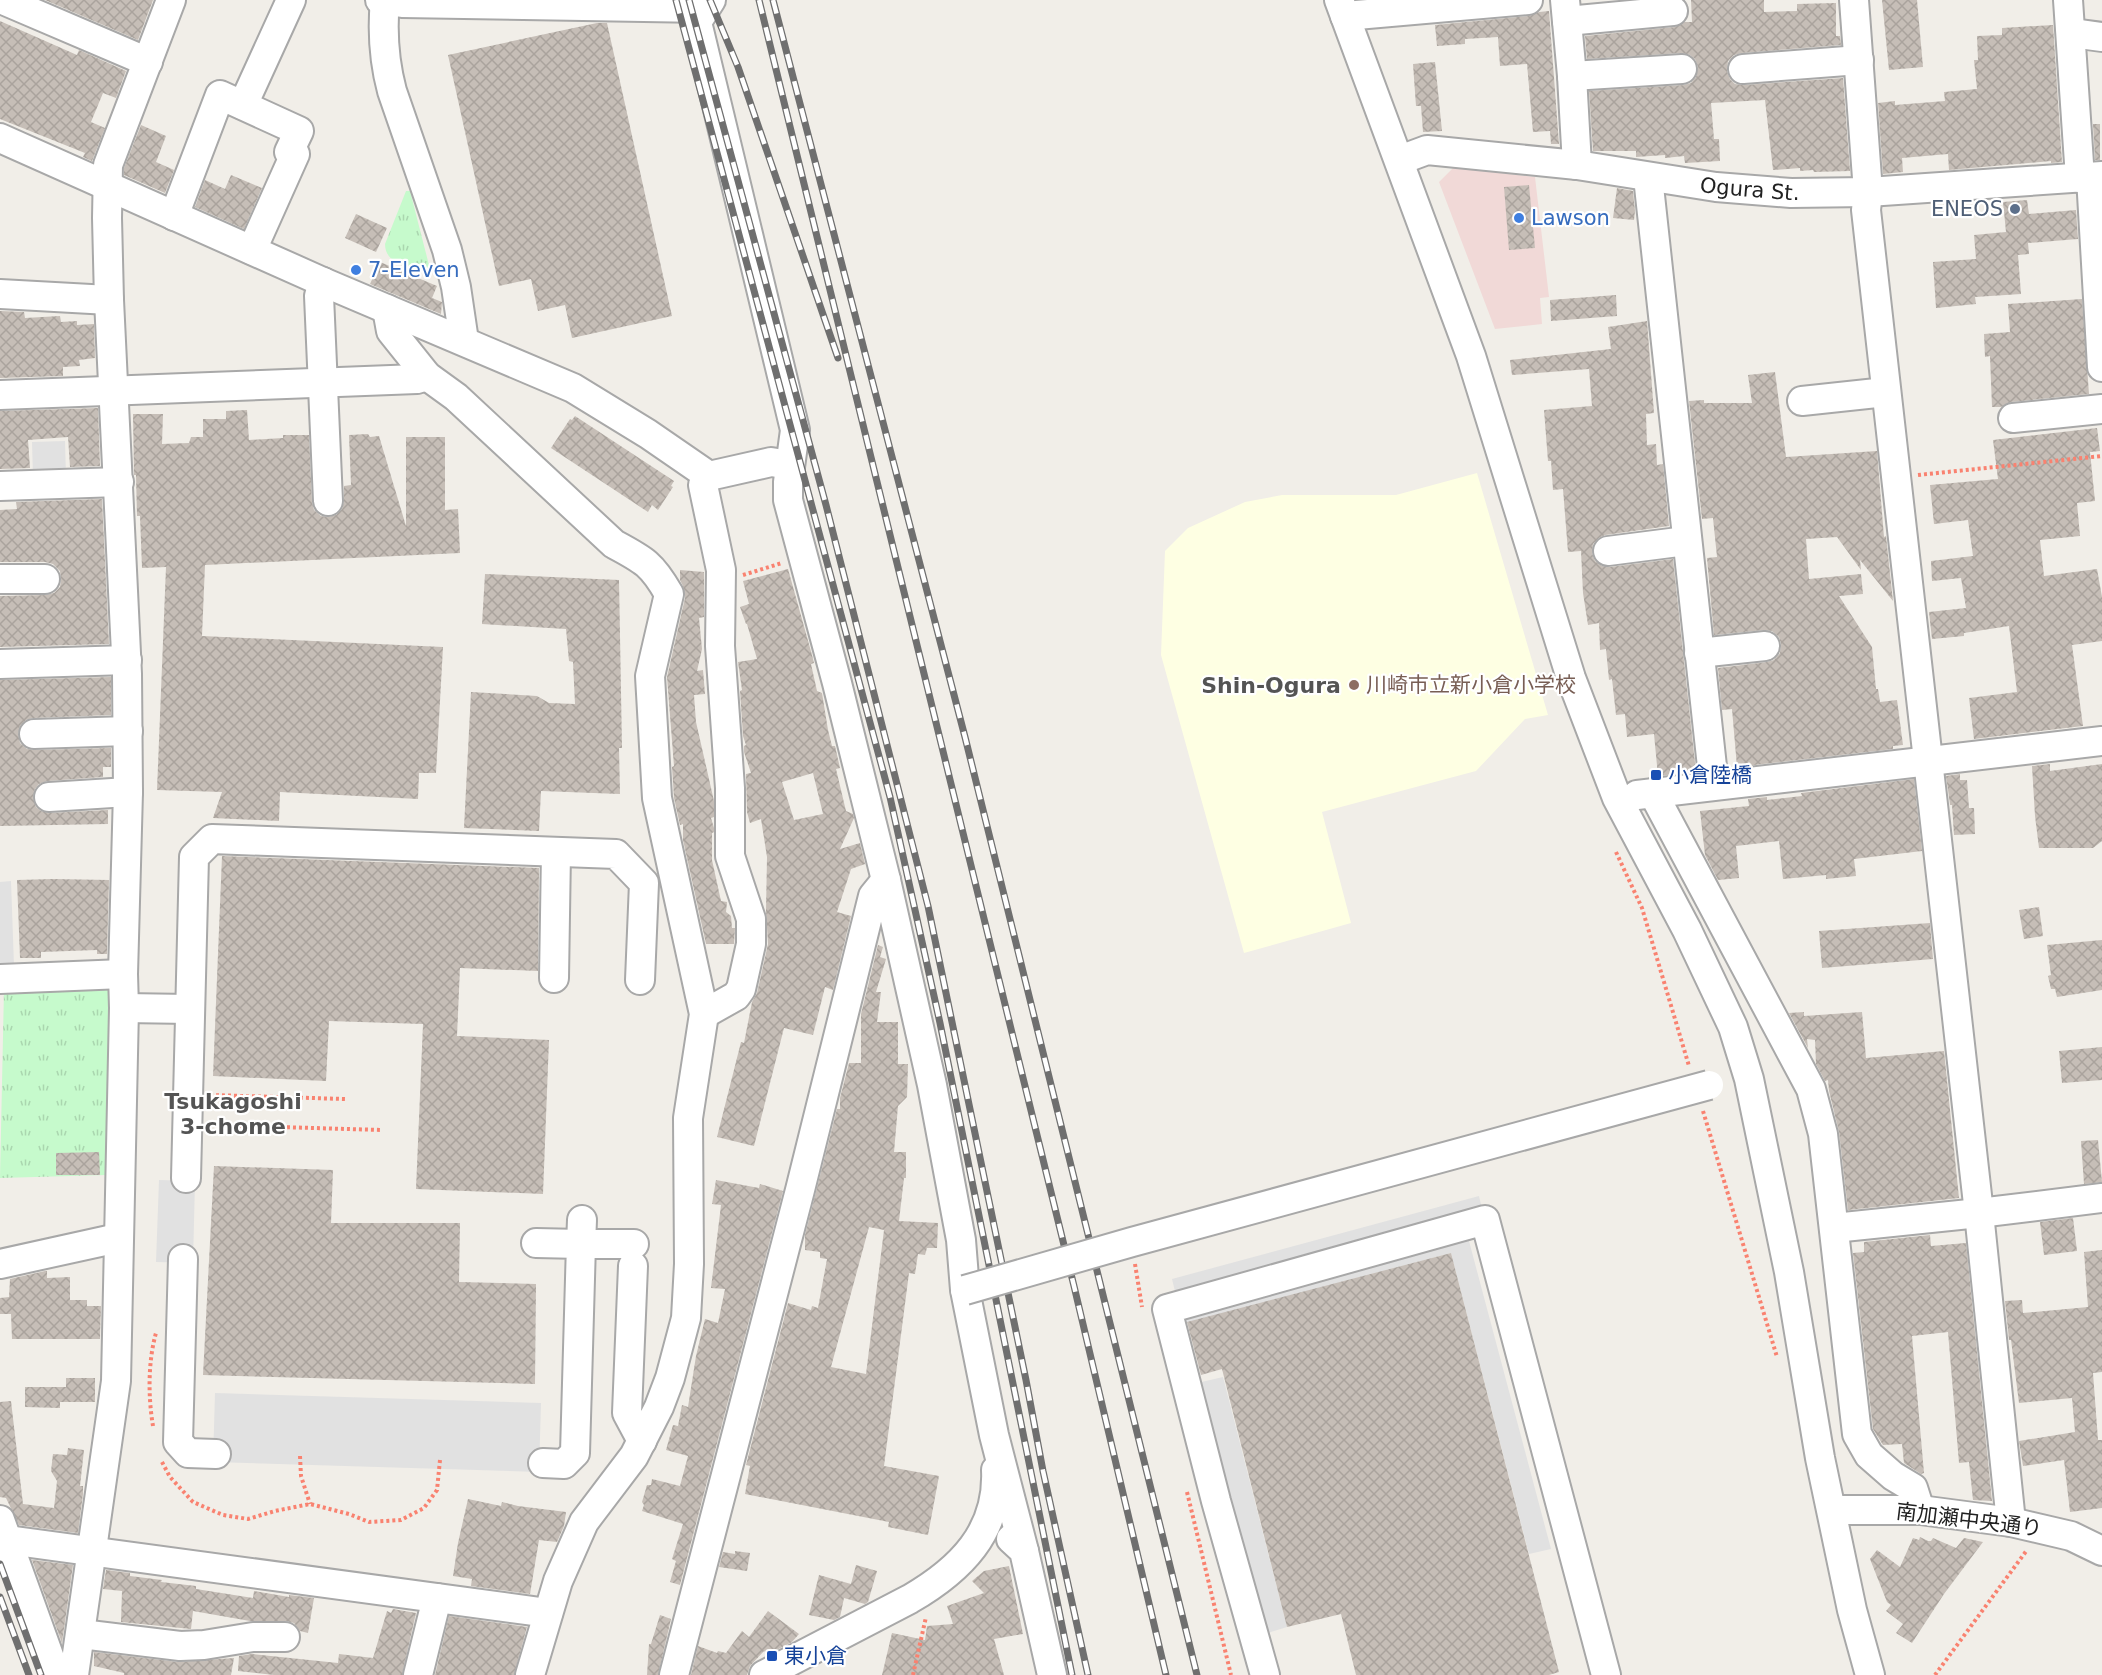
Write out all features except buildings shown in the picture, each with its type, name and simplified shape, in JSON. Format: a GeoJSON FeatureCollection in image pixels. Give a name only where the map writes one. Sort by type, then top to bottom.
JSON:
{"type":"FeatureCollection","features":[{"type":"Feature","properties":{"kind":"street"},"geometry":{"type":"LineString","coordinates":[[3,0],[148,62]]}},
{"type":"Feature","properties":{"kind":"street"},"geometry":{"type":"LineString","coordinates":[[74,1675],[116,1381],[123,974],[129,792],[127,660],[109,300],[108,165],[171,0]]}},
{"type":"Feature","properties":{"kind":"street"},"geometry":{"type":"LineString","coordinates":[[243,105],[291,0]]}},
{"type":"Feature","properties":{"kind":"street"},"geometry":{"type":"LineString","coordinates":[[464,341],[456,287],[447,250],[386,70],[383,0],[413,4],[708,4]]}},
{"type":"Feature","properties":{"kind":"street"},"geometry":{"type":"LineString","coordinates":[[1528,0],[1342,8],[1471,356],[1571,678],[1617,798],[1687,930],[1728,1017],[1749,1079],[1789,1272],[1820,1458],[1852,1610],[1870,1675]]}},
{"type":"Feature","properties":{"kind":"street"},"geometry":{"type":"LineString","coordinates":[[1854,0],[1868,192],[1866,210],[1979,1214],[2011,1522]]}},
{"type":"Feature","properties":{"kind":"street"},"geometry":{"type":"LineString","coordinates":[[2068,0],[2091,177],[2102,367]]}},
{"type":"Feature","properties":{"kind":"street"},"geometry":{"type":"LineString","coordinates":[[708,4],[697,22],[793,417],[795,438],[787,491],[788,500],[886,880],[932,1085],[961,1240],[965,1290],[994,1435],[1024,1551],[1052,1675]]}},
{"type":"Feature","properties":{"kind":"street"},"geometry":{"type":"LineString","coordinates":[[1577,165],[1566,10],[1673,11]]}},
{"type":"Feature","properties":{"kind":"street"},"geometry":{"type":"LineString","coordinates":[[2072,33],[2102,37]]}},
{"type":"Feature","properties":{"kind":"street"},"geometry":{"type":"LineString","coordinates":[[1743,69],[1859,60]]}},
{"type":"Feature","properties":{"kind":"street"},"geometry":{"type":"LineString","coordinates":[[1572,76],[1682,69]]}},
{"type":"Feature","properties":{"kind":"street"},"geometry":{"type":"LineString","coordinates":[[174,216],[220,95],[299,131],[289,152],[295,154],[252,250]]}},
{"type":"Feature","properties":{"kind":"street"},"geometry":{"type":"LineString","coordinates":[[0,138],[323,282],[573,388],[648,434],[708,476],[771,462],[790,465]]}},
{"type":"Feature","properties":{"kind":"street","name":"Ogura St."},"geometry":{"type":"LineString","coordinates":[[1400,160],[1427,150],[1577,165],[1716,187],[1791,193],[1868,192],[2091,177]]}},
{"type":"Feature","properties":{"kind":"street"},"geometry":{"type":"LineString","coordinates":[[1648,177],[1714,785]]}},
{"type":"Feature","properties":{"kind":"street"},"geometry":{"type":"LineString","coordinates":[[323,282],[319,296],[328,501]]}},
{"type":"Feature","properties":{"kind":"street"},"geometry":{"type":"LineString","coordinates":[[0,294],[109,300]]}},
{"type":"Feature","properties":{"kind":"street"},"geometry":{"type":"LineString","coordinates":[[387,309],[392,331],[427,376],[456,397],[614,544],[642,559],[658,574],[669,594],[650,676],[657,798],[704,1014],[688,1118],[686,1318],[659,1407],[634,1456],[584,1522],[558,1581],[530,1675]]}},
{"type":"Feature","properties":{"kind":"street"},"geometry":{"type":"LineString","coordinates":[[0,395],[322,384],[417,379],[427,376]]}},
{"type":"Feature","properties":{"kind":"street"},"geometry":{"type":"LineString","coordinates":[[1802,401],[1886,392]]}},
{"type":"Feature","properties":{"kind":"street"},"geometry":{"type":"LineString","coordinates":[[2013,418],[2102,409]]}},
{"type":"Feature","properties":{"kind":"street"},"geometry":{"type":"LineString","coordinates":[[704,1014],[736,996],[741,989],[751,944],[751,919],[730,856],[730,788],[720,646],[721,570],[703,485],[708,476]]}},
{"type":"Feature","properties":{"kind":"street"},"geometry":{"type":"LineString","coordinates":[[0,486],[119,482]]}},
{"type":"Feature","properties":{"kind":"street"},"geometry":{"type":"LineString","coordinates":[[1608,551],[1686,541]]}},
{"type":"Feature","properties":{"kind":"street"},"geometry":{"type":"LineString","coordinates":[[0,579],[45,579]]}},
{"type":"Feature","properties":{"kind":"street"},"geometry":{"type":"LineString","coordinates":[[1699,653],[1765,646]]}},
{"type":"Feature","properties":{"kind":"street"},"geometry":{"type":"LineString","coordinates":[[0,664],[127,660]]}},
{"type":"Feature","properties":{"kind":"street"},"geometry":{"type":"LineString","coordinates":[[34,734],[128,730]]}},
{"type":"Feature","properties":{"kind":"street"},"geometry":{"type":"LineString","coordinates":[[1617,798],[2102,741]]}},
{"type":"Feature","properties":{"kind":"street"},"geometry":{"type":"LineString","coordinates":[[49,797],[129,792]]}},
{"type":"Feature","properties":{"kind":"street"},"geometry":{"type":"LineString","coordinates":[[1653,793],[1811,1089],[1823,1134],[1857,1434],[1869,1455],[1893,1476],[1913,1488],[1920,1510]]}},
{"type":"Feature","properties":{"kind":"street"},"geometry":{"type":"LineString","coordinates":[[186,1178],[194,857],[212,839],[616,854],[644,883],[640,980]]}},
{"type":"Feature","properties":{"kind":"street"},"geometry":{"type":"LineString","coordinates":[[554,978],[556,852]]}},
{"type":"Feature","properties":{"kind":"street"},"geometry":{"type":"LineString","coordinates":[[674,1675],[800,1190],[873,896],[886,880]]}},
{"type":"Feature","properties":{"kind":"street"},"geometry":{"type":"LineString","coordinates":[[0,979],[123,974]]}},
{"type":"Feature","properties":{"kind":"street"},"geometry":{"type":"LineString","coordinates":[[124,1008],[190,1010]]}},
{"type":"Feature","properties":{"kind":"street"},"geometry":{"type":"LineString","coordinates":[[965,1290],[1132,1242],[1709,1085],[1749,1079]]}},
{"type":"Feature","properties":{"kind":"street"},"geometry":{"type":"LineString","coordinates":[[1834,1227],[1979,1214],[2102,1198]]}},
{"type":"Feature","properties":{"kind":"street"},"geometry":{"type":"LineString","coordinates":[[1265,1675],[1216,1501],[1167,1309],[1485,1220],[1606,1675]]}},
{"type":"Feature","properties":{"kind":"street"},"geometry":{"type":"LineString","coordinates":[[536,1243],[581,1232],[633,1255],[627,1413],[642,1441]]}},
{"type":"Feature","properties":{"kind":"street"},"geometry":{"type":"LineString","coordinates":[[543,1463],[564,1464],[574,1453],[581,1232]]}},
{"type":"Feature","properties":{"kind":"street"},"geometry":{"type":"LineString","coordinates":[[0,1264],[118,1238]]}},
{"type":"Feature","properties":{"kind":"street"},"geometry":{"type":"LineString","coordinates":[[183,1259],[178,1442],[188,1453],[216,1454]]}},
{"type":"Feature","properties":{"kind":"street"},"geometry":{"type":"LineString","coordinates":[[764,1675],[928,1588],[956,1567],[968,1554],[990,1520],[997,1485],[994,1435]]}},
{"type":"Feature","properties":{"kind":"street","name":"南加瀬中央通り"},"geometry":{"type":"LineString","coordinates":[[1832,1510],[1920,1510],[2011,1522],[2071,1536],[2102,1551]]}},
{"type":"Feature","properties":{"kind":"street"},"geometry":{"type":"LineString","coordinates":[[990,1520],[1024,1551]]}},
{"type":"Feature","properties":{"kind":"street"},"geometry":{"type":"LineString","coordinates":[[4,1530],[92,1551],[548,1613]]}},
{"type":"Feature","properties":{"kind":"street"},"geometry":{"type":"LineString","coordinates":[[4,1530],[56,1675]]}},
{"type":"Feature","properties":{"kind":"street"},"geometry":{"type":"LineString","coordinates":[[418,1675],[437,1598]]}},
{"type":"Feature","properties":{"kind":"street"},"geometry":{"type":"LineString","coordinates":[[81,1634],[180,1646],[204,1645],[253,1637],[285,1637]]}},
{"type":"Feature","properties":{"kind":"path"},"geometry":{"type":"LineString","coordinates":[[1896,478],[2102,456]]}},
{"type":"Feature","properties":{"kind":"path"},"geometry":{"type":"LineString","coordinates":[[188,1094],[345,1099]]}},
{"type":"Feature","properties":{"kind":"path"},"geometry":{"type":"LineString","coordinates":[[187,1125],[382,1130]]}},
{"type":"Feature","properties":{"kind":"path"},"geometry":{"type":"LineString","coordinates":[[1134,1260],[1140,1291]]}},
{"type":"Feature","properties":{"kind":"path"},"geometry":{"type":"LineString","coordinates":[[154,1430],[150,1388],[152,1345],[158,1325]]}},
{"type":"Feature","properties":{"kind":"path"},"geometry":{"type":"LineString","coordinates":[[158,1453],[170,1477],[193,1502],[223,1515],[248,1520],[275,1511],[310,1504],[349,1514],[369,1522],[401,1521],[424,1508],[437,1490],[440,1460]]}},
{"type":"Feature","properties":{"kind":"path"},"geometry":{"type":"LineString","coordinates":[[300,1456],[301,1476],[310,1504]]}},
{"type":"Feature","properties":{"kind":"path"},"geometry":{"type":"LineString","coordinates":[[1935,1675],[2043,1528]]}},
{"type":"Feature","properties":{"kind":"path"},"geometry":{"type":"LineString","coordinates":[[913,1675],[928,1606]]}},
{"type":"Feature","properties":{"kind":"shaded area"},"geometry":{"type":"Polygon","coordinates":[[[1454,167],[1535,177],[1549,297],[1540,298],[1542,324],[1495,329],[1439,182],[1454,167]]]}},
{"type":"Feature","properties":{"kind":"shaded area"},"geometry":{"type":"Polygon","coordinates":[[[65,441],[66,477],[33,478],[32,442],[65,441]]]}},
{"type":"Feature","properties":{"kind":"shaded area","name":"川崎市立新小倉小学校"},"geometry":{"type":"Polygon","coordinates":[[[1477,473],[1548,715],[1525,719],[1476,771],[1322,812],[1351,923],[1244,953],[1161,655],[1165,551],[1188,528],[1245,502],[1282,495],[1396,495],[1477,473]]]}},
{"type":"Feature","properties":{"kind":"shaded area"},"geometry":{"type":"Polygon","coordinates":[[[11,881],[14,966],[0,967],[0,882],[11,881]]]}},
{"type":"Feature","properties":{"kind":"shaded area"},"geometry":{"type":"Polygon","coordinates":[[[159,1180],[195,1181],[193,1263],[156,1262],[159,1180]]]}},
{"type":"Feature","properties":{"kind":"shaded area"},"geometry":{"type":"Polygon","coordinates":[[[1479,1196],[1485,1222],[1465,1226],[1551,1549],[1529,1554],[1451,1253],[1183,1324],[1172,1279],[1479,1196]]]}},
{"type":"Feature","properties":{"kind":"shaded area"},"geometry":{"type":"Polygon","coordinates":[[[1223,1377],[1287,1627],[1255,1637],[1193,1384],[1223,1377]]]}},
{"type":"Feature","properties":{"kind":"shaded area"},"geometry":{"type":"Polygon","coordinates":[[[215,1393],[541,1403],[539,1472],[213,1462],[215,1393]]]}},
{"type":"Feature","properties":{"kind":"green space"},"geometry":{"type":"Polygon","coordinates":[[[406,191],[410,191],[430,269],[424,271],[398,263],[386,251],[385,244],[406,191]]]}},
{"type":"Feature","properties":{"kind":"green space"},"geometry":{"type":"Polygon","coordinates":[[[102,982],[111,992],[106,1175],[0,1178],[4,989],[102,982]]]}},
{"type":"Feature","properties":{"kind":"railway"},"geometry":{"type":"LineString","coordinates":[[676,0],[890,797],[940,1023],[1072,1675]]}},
{"type":"Feature","properties":{"kind":"railway"},"geometry":{"type":"LineString","coordinates":[[689,0],[826,505],[928,906],[1043,1471],[1088,1675]]}},
{"type":"Feature","properties":{"kind":"railway"},"geometry":{"type":"LineString","coordinates":[[710,0],[738,67],[838,358]]}},
{"type":"Feature","properties":{"kind":"railway"},"geometry":{"type":"LineString","coordinates":[[759,0],[1074,1286],[1166,1675]]}},
{"type":"Feature","properties":{"kind":"railway"},"geometry":{"type":"LineString","coordinates":[[773,0],[965,737],[1197,1675]]}},
{"type":"Feature","properties":{"kind":"railway"},"geometry":{"type":"LineString","coordinates":[[0,1564],[41,1675]]}},
{"type":"Feature","properties":{"kind":"railway"},"geometry":{"type":"LineString","coordinates":[[0,1597],[29,1675]]}},
{"type":"Feature","properties":{"kind":"place","name":"ENEOS"},"geometry":{"type":"Point","coordinates":[2015,209]}},
{"type":"Feature","properties":{"kind":"place","name":"Lawson"},"geometry":{"type":"Point","coordinates":[1519,218]}},
{"type":"Feature","properties":{"kind":"place","name":"7-Eleven"},"geometry":{"type":"Point","coordinates":[356,270]}},
{"type":"Feature","properties":{"kind":"place","name":"川崎市立新小倉小学校"},"geometry":{"type":"Point","coordinates":[1354,685]}},
{"type":"Feature","properties":{"kind":"place","name":"小倉陸橋"},"geometry":{"type":"Point","coordinates":[1656,775]}},
{"type":"Feature","properties":{"kind":"place","name":"東小倉"},"geometry":{"type":"Point","coordinates":[772,1656]}},
{"type":"Feature","properties":{"kind":"district","name":"Shin-Ogura"},"geometry":{"type":"Point","coordinates":[1271,685]}},
{"type":"Feature","properties":{"kind":"district","name":"Tsukagoshi 3-chome"},"geometry":{"type":"Point","coordinates":[233,1114]}}]}
